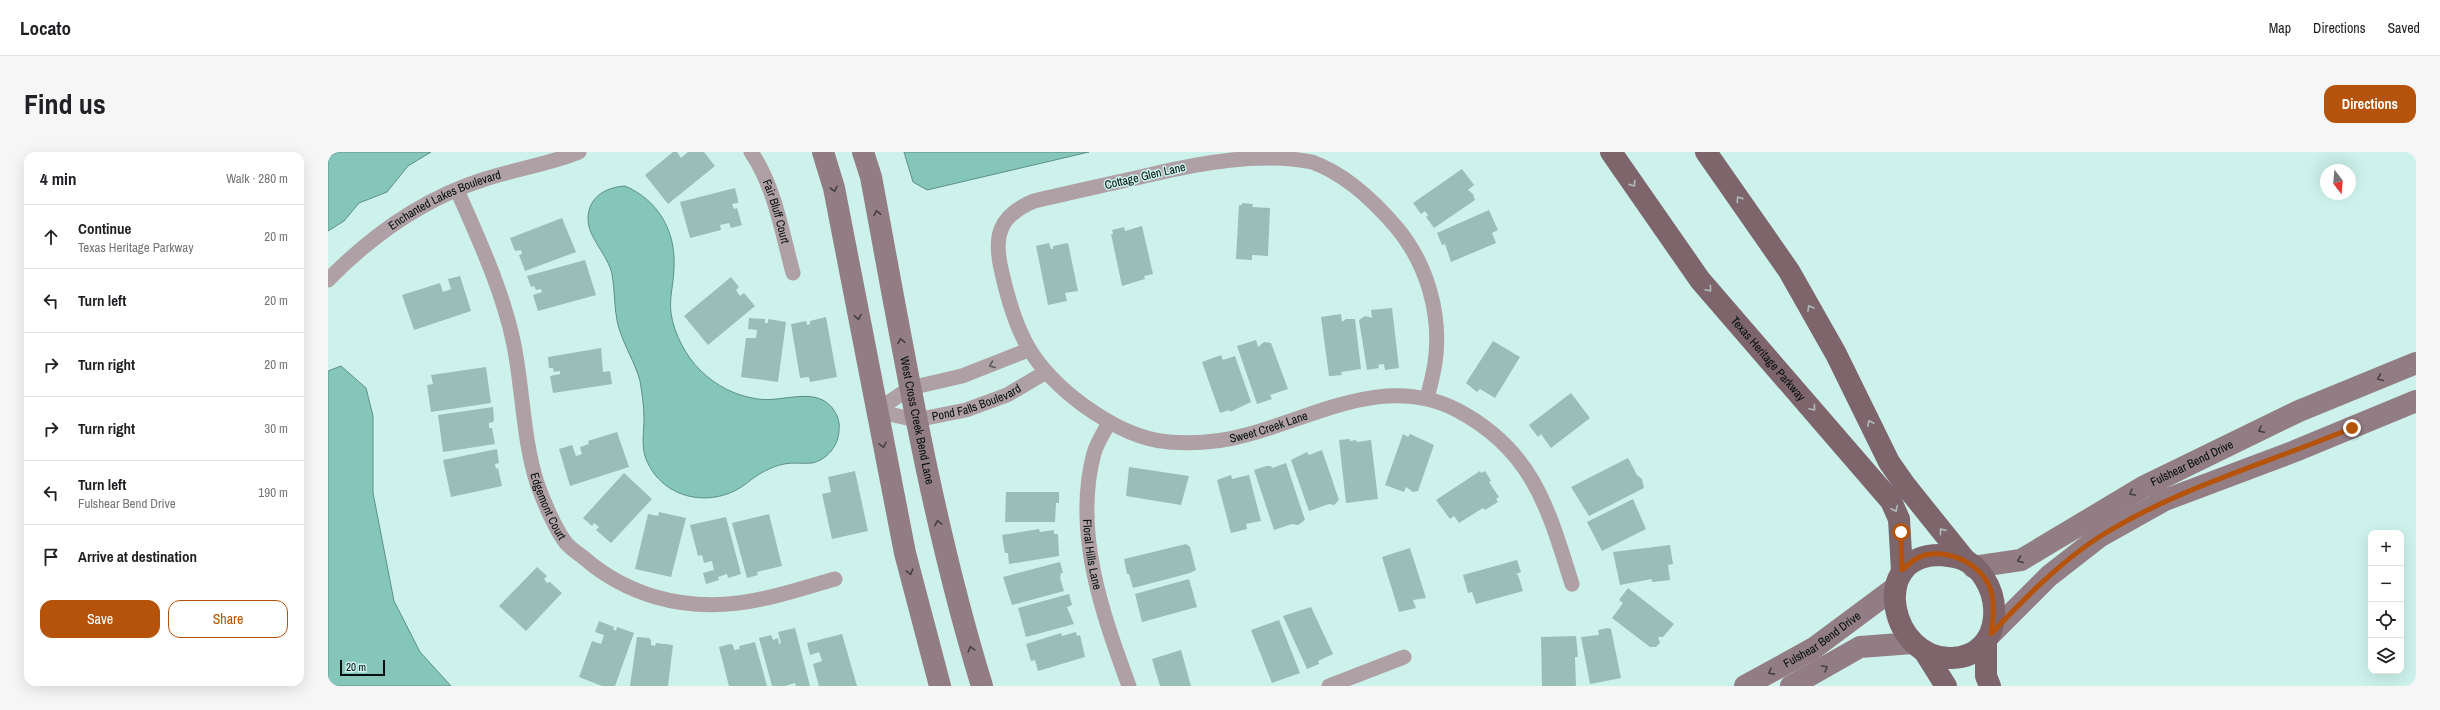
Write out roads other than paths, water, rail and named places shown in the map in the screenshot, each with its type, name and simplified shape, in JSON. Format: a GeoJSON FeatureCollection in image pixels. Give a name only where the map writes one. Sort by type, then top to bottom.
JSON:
{"type":"FeatureCollection","features":[{"type":"Feature","properties":{"kind":"main road"},"geometry":{"type":"LineString","coordinates":[[823,152],[834,188],[876,411],[905,553],[940,686]]}},
{"type":"Feature","properties":{"kind":"main road","name":"West Cross Creek Bend Lane"},"geometry":{"type":"LineString","coordinates":[[863,152],[870,177],[916,420],[943,546],[982,686]]}},
{"type":"Feature","properties":{"kind":"main road","name":"Texas Heritage Parkway"},"geometry":{"type":"LineString","coordinates":[[1611,152],[1700,280],[1891,501],[1899,519],[1899,579]]}},
{"type":"Feature","properties":{"kind":"main road"},"geometry":{"type":"LineString","coordinates":[[1706,152],[1790,271],[1836,354],[1889,462],[1905,485],[1970,564],[1983,576],[1990,588],[1993,611],[1986,676],[1990,686]]}},
{"type":"Feature","properties":{"kind":"main road","name":"Fulshear Bend Drive"},"geometry":{"type":"LineString","coordinates":[[1970,564],[2021,560],[2143,487],[2299,411],[2416,363]]}},
{"type":"Feature","properties":{"kind":"main road","name":"Fulshear Bend Drive"},"geometry":{"type":"LineString","coordinates":[[1989,638],[2049,576],[2093,542],[2165,500],[2295,451],[2416,401]]}},
{"type":"Feature","properties":{"kind":"main road"},"geometry":{"type":"LineString","coordinates":[[1946,686],[1919,647],[1902,627],[1896,611],[1899,579],[1914,560],[1925,556],[1940,555],[1970,564]]}},
{"type":"Feature","properties":{"kind":"main road","name":"Fulshear Bend Drive"},"geometry":{"type":"LineString","coordinates":[[1745,686],[1814,648],[1899,579]]}},
{"type":"Feature","properties":{"kind":"main road"},"geometry":{"type":"LineString","coordinates":[[1919,647],[1944,658],[1954,658],[1975,652],[1989,638]]}},
{"type":"Feature","properties":{"kind":"main road","name":"Fulshear Bend Drive"},"geometry":{"type":"LineString","coordinates":[[1791,686],[1860,647],[1919,647]]}},
{"type":"Feature","properties":{"kind":"street","name":"Enchanted Lakes Boulevard"},"geometry":{"type":"LineString","coordinates":[[328,280],[369,243],[404,217],[429,202],[484,179],[579,152]]}},
{"type":"Feature","properties":{"kind":"street","name":"Fair Bluff Court"},"geometry":{"type":"LineString","coordinates":[[751,152],[761,167],[770,192],[793,273]]}},
{"type":"Feature","properties":{"kind":"street","name":"Cottage Glen Lane"},"geometry":{"type":"LineString","coordinates":[[1005,219],[1016,209],[1034,201],[1225,157],[1268,154],[1312,162],[1345,178],[1378,205],[1405,237],[1422,266],[1433,299],[1435,332],[1435,362],[1427,398]]}},
{"type":"Feature","properties":{"kind":"street","name":"Edgemont Court"},"geometry":{"type":"LineString","coordinates":[[457,190],[500,293],[514,346],[529,449],[537,484],[566,543],[595,568],[625,587],[666,601],[703,605],[738,603],[783,594],[835,579]]}},
{"type":"Feature","properties":{"kind":"street","name":"Sweet Creek Lane"},"geometry":{"type":"LineString","coordinates":[[1005,219],[999,235],[998,256],[1008,301],[1028,350],[1046,372],[1073,397],[1109,423],[1138,435],[1167,442],[1207,442],[1245,435],[1361,398],[1394,394],[1427,398],[1457,410],[1485,427],[1514,453],[1536,485],[1553,527],[1572,584]]}},
{"type":"Feature","properties":{"kind":"street"},"geometry":{"type":"LineString","coordinates":[[876,411],[910,388],[962,376],[1028,350]]}},
{"type":"Feature","properties":{"kind":"street","name":"Pond Falls Boulevard"},"geometry":{"type":"LineString","coordinates":[[876,411],[916,420],[972,408],[1007,395],[1046,372]]}},
{"type":"Feature","properties":{"kind":"street","name":"Floral Hills Lane"},"geometry":{"type":"LineString","coordinates":[[1109,423],[1094,451],[1089,481],[1086,517],[1091,556],[1098,586],[1111,637],[1129,686]]}},
{"type":"Feature","properties":{"kind":"street"},"geometry":{"type":"LineString","coordinates":[[1329,686],[1404,657]]}}]}
